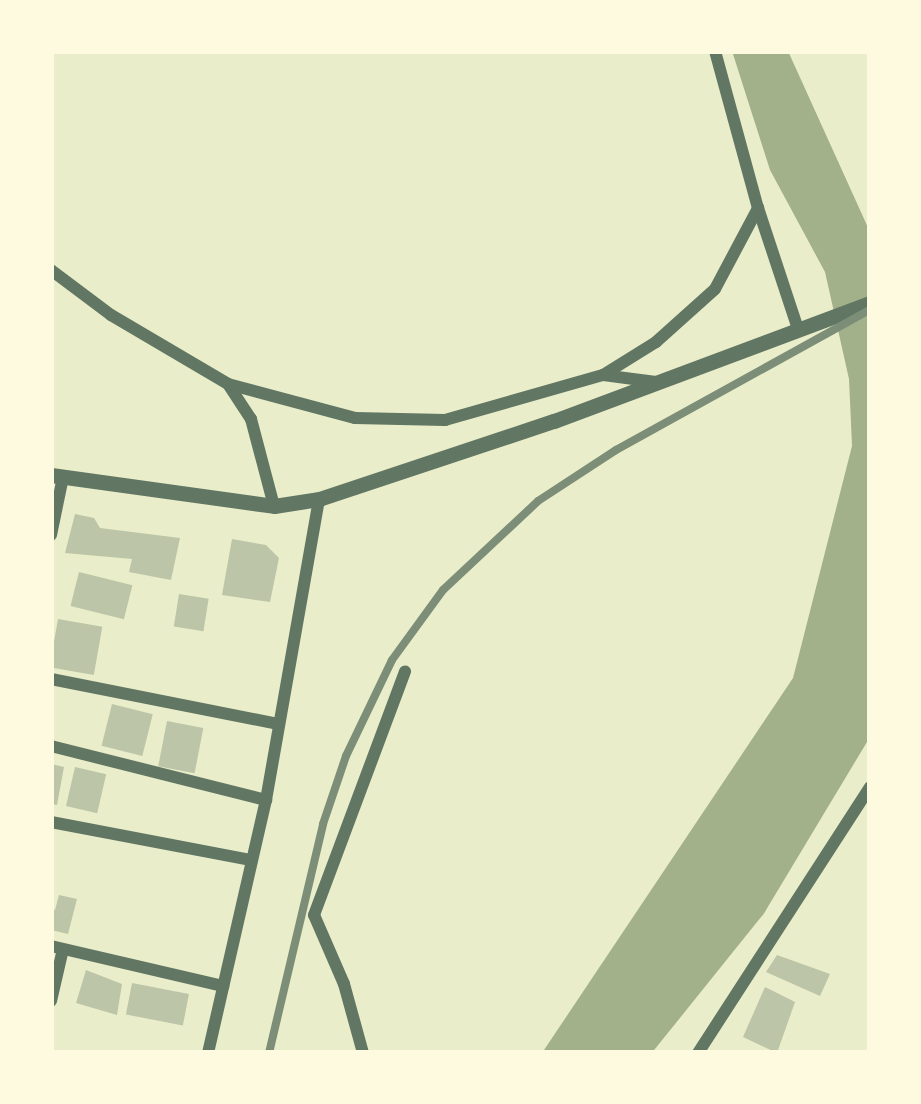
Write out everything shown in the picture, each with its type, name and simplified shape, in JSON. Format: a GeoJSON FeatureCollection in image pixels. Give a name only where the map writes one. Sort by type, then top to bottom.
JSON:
{"type":"FeatureCollection","features":[{"type":"Feature","properties":{"kind":"street"},"geometry":{"type":"LineString","coordinates":[[715,51],[758,208],[806,327]]}},
{"type":"Feature","properties":{"kind":"street"},"geometry":{"type":"LineString","coordinates":[[51,270],[111,315],[228,384],[356,418],[446,420],[603,375],[656,342],[716,289],[758,208]]}},
{"type":"Feature","properties":{"kind":"street"},"geometry":{"type":"LineString","coordinates":[[51,535],[57,476],[274,506],[319,499],[870,303]]}},
{"type":"Feature","properties":{"kind":"street"},"geometry":{"type":"LineString","coordinates":[[603,375],[657,382]]}},
{"type":"Feature","properties":{"kind":"street"},"geometry":{"type":"LineString","coordinates":[[228,384],[251,419],[274,506]]}},
{"type":"Feature","properties":{"kind":"street"},"geometry":{"type":"LineString","coordinates":[[208,1053],[266,800],[319,499]]}},
{"type":"Feature","properties":{"kind":"street"},"geometry":{"type":"LineString","coordinates":[[363,1053],[344,984],[314,915],[405,670]]}},
{"type":"Feature","properties":{"kind":"street"},"geometry":{"type":"LineString","coordinates":[[51,680],[278,724]]}},
{"type":"Feature","properties":{"kind":"street"},"geometry":{"type":"LineString","coordinates":[[51,746],[266,800]]}},
{"type":"Feature","properties":{"kind":"street"},"geometry":{"type":"LineString","coordinates":[[698,1053],[870,787]]}},
{"type":"Feature","properties":{"kind":"street"},"geometry":{"type":"LineString","coordinates":[[51,821],[251,860]]}},
{"type":"Feature","properties":{"kind":"street"},"geometry":{"type":"LineString","coordinates":[[51,1001],[57,947],[223,986]]}},
{"type":"Feature","properties":{"kind":"shaded area"},"geometry":{"type":"Polygon","coordinates":[[[732,51],[788,51],[870,232],[870,670],[642,1053],[542,1053],[793,678],[852,446],[849,379],[825,272],[770,170],[732,51]]]}},
{"type":"Feature","properties":{"kind":"building"},"geometry":{"type":"Polygon","coordinates":[[[75,514],[94,518],[100,528],[180,538],[171,580],[129,572],[132,559],[65,553],[75,514]]]}},
{"type":"Feature","properties":{"kind":"building"},"geometry":{"type":"Polygon","coordinates":[[[232,539],[266,545],[279,558],[270,602],[222,595],[232,539]]]}},
{"type":"Feature","properties":{"kind":"building"},"geometry":{"type":"Polygon","coordinates":[[[79,572],[132,585],[124,619],[71,606],[79,572]]]}},
{"type":"Feature","properties":{"kind":"building"},"geometry":{"type":"Polygon","coordinates":[[[179,594],[209,599],[203,631],[174,627],[179,594]]]}},
{"type":"Feature","properties":{"kind":"building"},"geometry":{"type":"Polygon","coordinates":[[[58,619],[102,627],[94,675],[51,668],[58,619]]]}},
{"type":"Feature","properties":{"kind":"building"},"geometry":{"type":"Polygon","coordinates":[[[112,704],[153,714],[142,756],[102,746],[112,704]]]}},
{"type":"Feature","properties":{"kind":"building"},"geometry":{"type":"Polygon","coordinates":[[[167,721],[203,728],[195,773],[158,766],[167,721]]]}},
{"type":"Feature","properties":{"kind":"building"},"geometry":{"type":"Polygon","coordinates":[[[51,764],[64,767],[57,805],[51,804],[51,764]]]}},
{"type":"Feature","properties":{"kind":"building"},"geometry":{"type":"Polygon","coordinates":[[[75,767],[106,774],[97,813],[66,806],[75,767]]]}},
{"type":"Feature","properties":{"kind":"building"},"geometry":{"type":"Polygon","coordinates":[[[59,895],[77,899],[68,934],[51,930],[51,909],[55,910],[59,895]]]}},
{"type":"Feature","properties":{"kind":"building"},"geometry":{"type":"Polygon","coordinates":[[[777,955],[830,974],[820,996],[766,972],[777,955]]]}},
{"type":"Feature","properties":{"kind":"building"},"geometry":{"type":"Polygon","coordinates":[[[86,970],[122,984],[117,1015],[76,1003],[86,970]]]}},
{"type":"Feature","properties":{"kind":"building"},"geometry":{"type":"Polygon","coordinates":[[[132,983],[189,994],[183,1025],[126,1014],[132,983]]]}},
{"type":"Feature","properties":{"kind":"building"},"geometry":{"type":"Polygon","coordinates":[[[765,987],[795,1002],[777,1053],[743,1037],[765,987]]]}},
{"type":"Feature","properties":{"kind":"waterway"},"geometry":{"type":"LineString","coordinates":[[622,1053],[745,900],[866,699],[870,652]]}},
{"type":"Feature","properties":{"kind":"railway"},"geometry":{"type":"LineString","coordinates":[[269,1053],[323,824],[346,756],[392,660],[443,590],[538,501],[616,450],[870,310]]}}]}
